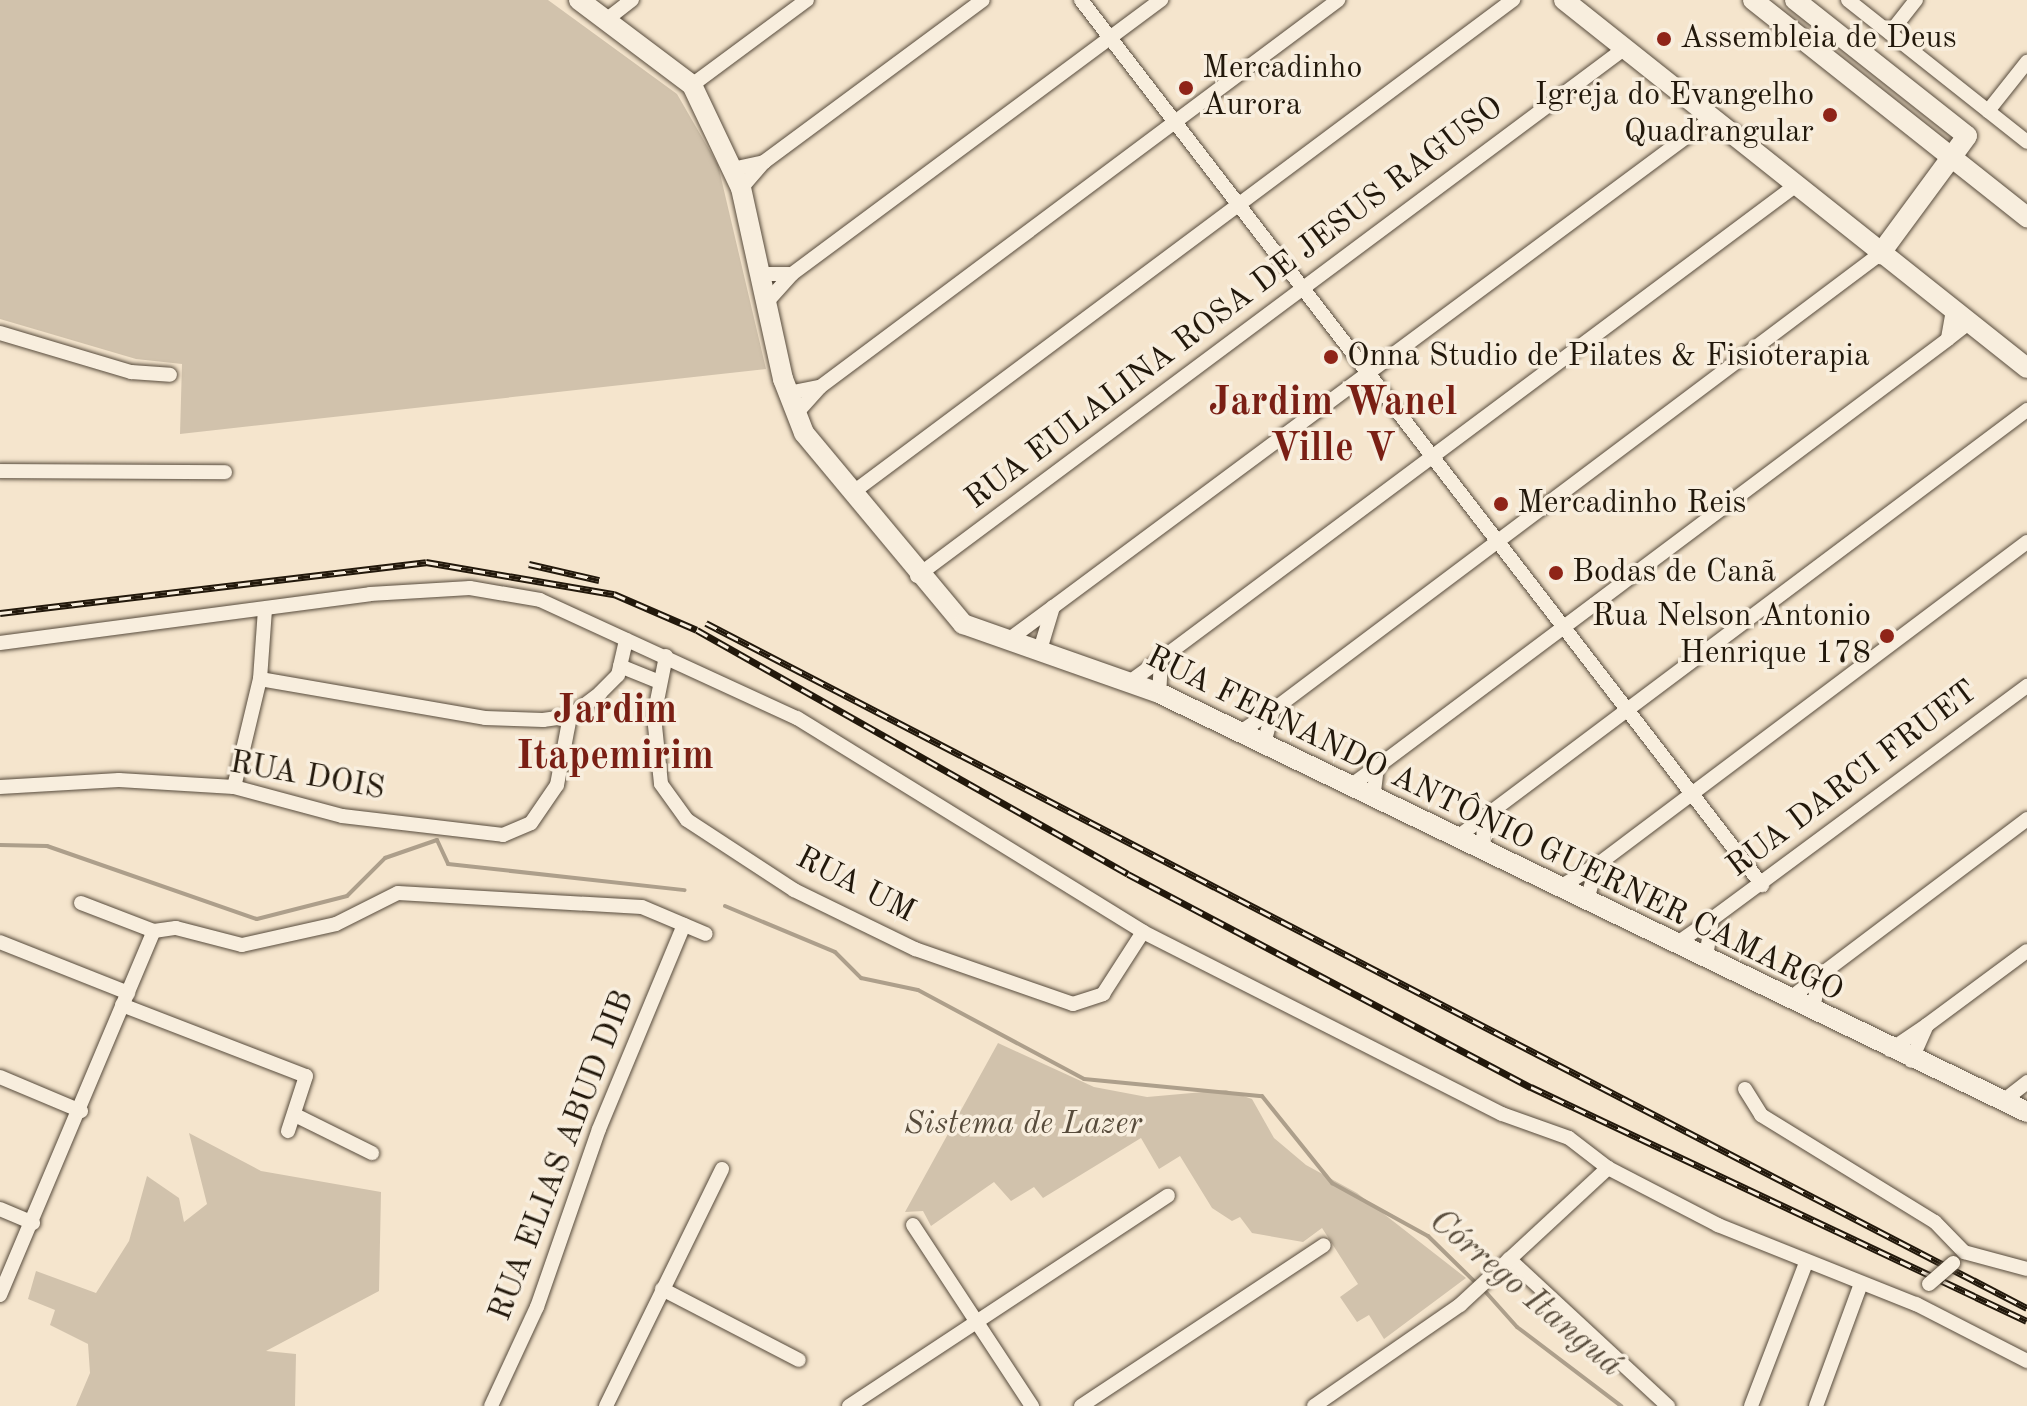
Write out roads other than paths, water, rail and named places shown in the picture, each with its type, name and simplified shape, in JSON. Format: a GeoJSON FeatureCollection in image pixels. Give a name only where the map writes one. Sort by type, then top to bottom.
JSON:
{"type":"FeatureCollection","features":[{"type":"Feature","properties":{"kind":"street","name":"RUA FERNANDO ANTÔNIO GUERNER CAMARGO"},"geometry":{"type":"LineString","coordinates":[[579,0],[692,85],[736,178],[788,393],[796,414],[852,493],[917,576],[963,624],[1159,693],[1349,787],[1565,884],[1889,1051],[2027,1112]]}},
{"type":"Feature","properties":{"kind":"street"},"geometry":{"type":"LineString","coordinates":[[606,20],[632,0]]}},
{"type":"Feature","properties":{"kind":"street"},"geometry":{"type":"LineString","coordinates":[[692,85],[807,0]]}},
{"type":"Feature","properties":{"kind":"street"},"geometry":{"type":"LineString","coordinates":[[736,178],[764,162],[983,0]]}},
{"type":"Feature","properties":{"kind":"street"},"geometry":{"type":"LineString","coordinates":[[1081,0],[1697,792],[1762,885]]}},
{"type":"Feature","properties":{"kind":"street"},"geometry":{"type":"LineString","coordinates":[[766,303],[792,274],[1161,0]]}},
{"type":"Feature","properties":{"kind":"street"},"geometry":{"type":"LineString","coordinates":[[796,414],[820,387],[1338,0]]}},
{"type":"Feature","properties":{"kind":"street"},"geometry":{"type":"LineString","coordinates":[[852,493],[1513,0]]}},
{"type":"Feature","properties":{"kind":"street"},"geometry":{"type":"LineString","coordinates":[[1564,0],[2027,368]]}},
{"type":"Feature","properties":{"kind":"street"},"geometry":{"type":"LineString","coordinates":[[1753,0],[2027,217]]}},
{"type":"Feature","properties":{"kind":"street"},"geometry":{"type":"LineString","coordinates":[[1239,733],[1500,542],[1880,254],[1967,136],[1795,0]]}},
{"type":"Feature","properties":{"kind":"street"},"geometry":{"type":"LineString","coordinates":[[1848,0],[2027,142]]}},
{"type":"Feature","properties":{"kind":"street"},"geometry":{"type":"LineString","coordinates":[[1890,33],[1916,0]]}},
{"type":"Feature","properties":{"kind":"street","name":"RUA EULALINA ROSA DE JESUS RAGUSO"},"geometry":{"type":"LineString","coordinates":[[917,576],[1625,48]]}},
{"type":"Feature","properties":{"kind":"street"},"geometry":{"type":"LineString","coordinates":[[1988,111],[2027,62]]}},
{"type":"Feature","properties":{"kind":"street"},"geometry":{"type":"LineString","coordinates":[[1007,641],[1713,117]]}},
{"type":"Feature","properties":{"kind":"street"},"geometry":{"type":"LineString","coordinates":[[1131,681],[1436,458],[1795,186]]}},
{"type":"Feature","properties":{"kind":"street"},"geometry":{"type":"LineString","coordinates":[[760,274],[792,274]]}},
{"type":"Feature","properties":{"kind":"street"},"geometry":{"type":"LineString","coordinates":[[1948,339],[1953,310]]}},
{"type":"Feature","properties":{"kind":"street"},"geometry":{"type":"LineString","coordinates":[[1349,787],[1970,322]]}},
{"type":"Feature","properties":{"kind":"street"},"geometry":{"type":"LineString","coordinates":[[0,333],[131,372],[170,375]]}},
{"type":"Feature","properties":{"kind":"street"},"geometry":{"type":"LineString","coordinates":[[788,393],[820,387]]}},
{"type":"Feature","properties":{"kind":"street"},"geometry":{"type":"LineString","coordinates":[[1459,836],[2027,410]]}},
{"type":"Feature","properties":{"kind":"street"},"geometry":{"type":"LineString","coordinates":[[0,471],[225,472]]}},
{"type":"Feature","properties":{"kind":"street"},"geometry":{"type":"LineString","coordinates":[[1565,884],[1597,865],[1697,792],[2027,542]]}},
{"type":"Feature","properties":{"kind":"street"},"geometry":{"type":"LineString","coordinates":[[0,643],[265,609],[470,588],[540,600],[797,718],[1143,932],[1502,1114],[1569,1138],[1608,1168],[1806,1263],[1916,1304],[2027,1361]]}},
{"type":"Feature","properties":{"kind":"street"},"geometry":{"type":"LineString","coordinates":[[1040,650],[1053,607]]}},
{"type":"Feature","properties":{"kind":"street"},"geometry":{"type":"LineString","coordinates":[[234,787],[260,679],[265,609]]}},
{"type":"Feature","properties":{"kind":"street"},"geometry":{"type":"LineString","coordinates":[[260,679],[485,718],[570,716],[620,666],[626,640]]}},
{"type":"Feature","properties":{"kind":"street","name":"RUA UM"},"geometry":{"type":"LineString","coordinates":[[666,656],[657,681],[661,784],[674,807],[825,907],[915,949],[1073,1004],[1103,994],[1143,932]]}},
{"type":"Feature","properties":{"kind":"street"},"geometry":{"type":"LineString","coordinates":[[1159,693],[1161,659]]}},
{"type":"Feature","properties":{"kind":"street"},"geometry":{"type":"LineString","coordinates":[[620,666],[657,681]]}},
{"type":"Feature","properties":{"kind":"street","name":"RUA DARCI FRUET"},"geometry":{"type":"LineString","coordinates":[[1679,942],[1762,885],[2027,686]]}},
{"type":"Feature","properties":{"kind":"street"},"geometry":{"type":"LineString","coordinates":[[1264,744],[1273,710]]}},
{"type":"Feature","properties":{"kind":"street","name":"RUA DOIS"},"geometry":{"type":"LineString","coordinates":[[0,787],[119,780],[234,787],[342,816],[503,835],[531,823],[557,785],[570,716]]}},
{"type":"Feature","properties":{"kind":"street"},"geometry":{"type":"LineString","coordinates":[[1373,798],[1377,767]]}},
{"type":"Feature","properties":{"kind":"street"},"geometry":{"type":"LineString","coordinates":[[1483,818],[1484,847]]}},
{"type":"Feature","properties":{"kind":"street"},"geometry":{"type":"LineString","coordinates":[[1789,999],[2027,819]]}},
{"type":"Feature","properties":{"kind":"street"},"geometry":{"type":"LineString","coordinates":[[1588,896],[1597,865]]}},
{"type":"Feature","properties":{"kind":"street"},"geometry":{"type":"LineString","coordinates":[[81,903],[154,931],[176,928],[242,945],[336,924],[398,893],[436,892],[642,907],[706,934]]}},
{"type":"Feature","properties":{"kind":"street","name":"RUA DARCI FRUET"},"geometry":{"type":"LineString","coordinates":[[1706,956],[1712,919]]}},
{"type":"Feature","properties":{"kind":"street","name":"RUA ELIAS ABUD DIB"},"geometry":{"type":"LineString","coordinates":[[491,1406],[537,1307],[599,1129],[684,925]]}},
{"type":"Feature","properties":{"kind":"street"},"geometry":{"type":"LineString","coordinates":[[0,1295],[81,1111],[154,931]]}},
{"type":"Feature","properties":{"kind":"street"},"geometry":{"type":"LineString","coordinates":[[0,942],[306,1076],[288,1131]]}},
{"type":"Feature","properties":{"kind":"street"},"geometry":{"type":"LineString","coordinates":[[1889,1051],[2027,951]]}},
{"type":"Feature","properties":{"kind":"street"},"geometry":{"type":"LineString","coordinates":[[1813,1011],[1819,976]]}},
{"type":"Feature","properties":{"kind":"street"},"geometry":{"type":"LineString","coordinates":[[1911,1061],[1927,1025]]}},
{"type":"Feature","properties":{"kind":"street"},"geometry":{"type":"LineString","coordinates":[[0,1077],[81,1111]]}},
{"type":"Feature","properties":{"kind":"street"},"geometry":{"type":"LineString","coordinates":[[2003,1101],[2027,1082]]}},
{"type":"Feature","properties":{"kind":"street"},"geometry":{"type":"LineString","coordinates":[[1745,1089],[1761,1115],[1935,1222],[1958,1257],[2027,1269]]}},
{"type":"Feature","properties":{"kind":"street"},"geometry":{"type":"LineString","coordinates":[[295,1115],[372,1153]]}},
{"type":"Feature","properties":{"kind":"street"},"geometry":{"type":"LineString","coordinates":[[1314,1406],[1470,1296],[1608,1168]]}},
{"type":"Feature","properties":{"kind":"street"},"geometry":{"type":"LineString","coordinates":[[606,1406],[722,1169]]}},
{"type":"Feature","properties":{"kind":"street"},"geometry":{"type":"LineString","coordinates":[[849,1406],[1168,1196]]}},
{"type":"Feature","properties":{"kind":"street"},"geometry":{"type":"LineString","coordinates":[[0,1209],[33,1223]]}},
{"type":"Feature","properties":{"kind":"street"},"geometry":{"type":"LineString","coordinates":[[913,1225],[1032,1406]]}},
{"type":"Feature","properties":{"kind":"street"},"geometry":{"type":"LineString","coordinates":[[1081,1406],[1324,1245]]}},
{"type":"Feature","properties":{"kind":"street"},"geometry":{"type":"LineString","coordinates":[[1916,1304],[1929,1284],[1958,1257]]}},
{"type":"Feature","properties":{"kind":"street"},"geometry":{"type":"LineString","coordinates":[[1509,1259],[1668,1406]]}},
{"type":"Feature","properties":{"kind":"street"},"geometry":{"type":"LineString","coordinates":[[1751,1406],[1806,1263]]}},
{"type":"Feature","properties":{"kind":"street"},"geometry":{"type":"LineString","coordinates":[[1816,1406],[1861,1284]]}},
{"type":"Feature","properties":{"kind":"street"},"geometry":{"type":"LineString","coordinates":[[662,1289],[799,1360]]}},
{"type":"Feature","properties":{"kind":"waterway","name":"Córrego Itanguá"},"geometry":{"type":"LineString","coordinates":[[0,845],[47,846],[257,919],[347,896],[385,858],[437,840],[448,864],[685,890]]}},
{"type":"Feature","properties":{"kind":"waterway","name":"Córrego Itanguá"},"geometry":{"type":"LineString","coordinates":[[725,906],[835,952],[861,978],[918,990],[1084,1079],[1262,1096],[1332,1183],[1428,1236],[1476,1283]]}},
{"type":"Feature","properties":{"kind":"waterway","name":"Córrego Itanguá"},"geometry":{"type":"LineString","coordinates":[[1483,1289],[1517,1327],[1621,1406]]}},
{"type":"Feature","properties":{"kind":"railway"},"geometry":{"type":"LineString","coordinates":[[0,613],[426,562],[614,594],[697,630],[1128,874],[1531,1087],[2027,1321]]}},
{"type":"Feature","properties":{"kind":"railway"},"geometry":{"type":"LineString","coordinates":[[529,564],[599,580]]}},
{"type":"Feature","properties":{"kind":"railway"},"geometry":{"type":"LineString","coordinates":[[706,623],[2027,1308]]}},
{"type":"Feature","properties":{"kind":"place","name":"Assembleia de Deus"},"geometry":{"type":"Point","coordinates":[1664,39]}},
{"type":"Feature","properties":{"kind":"place","name":"Mercadinho Aurora"},"geometry":{"type":"Point","coordinates":[1186,88]}},
{"type":"Feature","properties":{"kind":"place","name":"Igreja do Evangelho Quadrangular"},"geometry":{"type":"Point","coordinates":[1830,115]}},
{"type":"Feature","properties":{"kind":"place","name":"Onna Studio de Pilates & Fisioterapia"},"geometry":{"type":"Point","coordinates":[1331,357]}},
{"type":"Feature","properties":{"kind":"place","name":"Mercadinho Reis"},"geometry":{"type":"Point","coordinates":[1501,504]}},
{"type":"Feature","properties":{"kind":"place","name":"Bodas de Canã"},"geometry":{"type":"Point","coordinates":[1556,573]}},
{"type":"Feature","properties":{"kind":"place","name":"Rua Nelson Antonio Henrique 178"},"geometry":{"type":"Point","coordinates":[1887,636]}},
{"type":"Feature","properties":{"kind":"district","name":"Jardim Wanel Ville V"},"geometry":{"type":"Point","coordinates":[1333,427]}},
{"type":"Feature","properties":{"kind":"district","name":"Jardim Itapemirim"},"geometry":{"type":"Point","coordinates":[615,735]}},
{"type":"Feature","properties":{"kind":"park label","name":"Sistema de Lazer"},"geometry":{"type":"Point","coordinates":[1023,1125]}}]}
